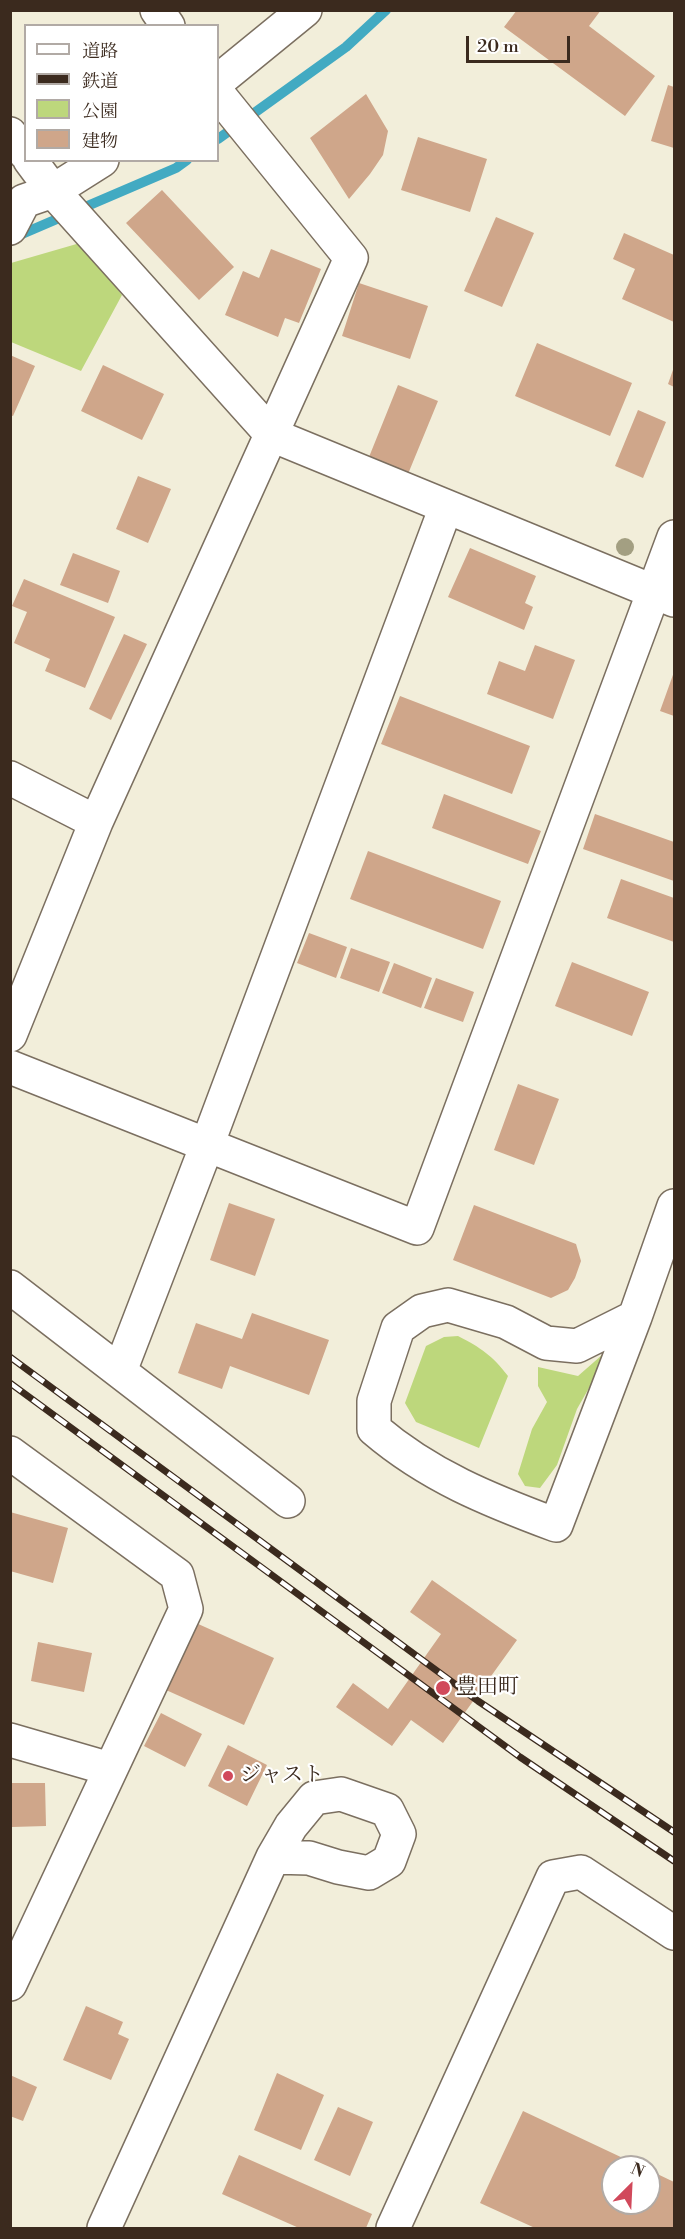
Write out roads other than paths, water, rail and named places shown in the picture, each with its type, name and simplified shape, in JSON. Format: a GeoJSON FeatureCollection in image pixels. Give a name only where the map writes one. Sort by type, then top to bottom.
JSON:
{"type":"FeatureCollection","features":[{"type":"Feature","properties":{"kind":"street"},"geometry":{"type":"LineString","coordinates":[[157,10],[167,24]]}},
{"type":"Feature","properties":{"kind":"street"},"geometry":{"type":"LineString","coordinates":[[219,80],[305,10]]}},
{"type":"Feature","properties":{"kind":"street"},"geometry":{"type":"LineString","coordinates":[[10,1035],[96,822],[273,435],[351,258],[219,95]]}},
{"type":"Feature","properties":{"kind":"street"},"geometry":{"type":"LineString","coordinates":[[10,134],[24,152]]}},
{"type":"Feature","properties":{"kind":"street"},"geometry":{"type":"LineString","coordinates":[[31,162],[53,191],[273,435],[664,596]]}},
{"type":"Feature","properties":{"kind":"street"},"geometry":{"type":"LineString","coordinates":[[10,228],[24,201],[53,191],[99,162]]}},
{"type":"Feature","properties":{"kind":"street"},"geometry":{"type":"LineString","coordinates":[[120,1371],[446,507]]}},
{"type":"Feature","properties":{"kind":"street"},"geometry":{"type":"LineString","coordinates":[[10,1067],[417,1228],[664,596],[675,537]]}},
{"type":"Feature","properties":{"kind":"street"},"geometry":{"type":"LineString","coordinates":[[10,778],[96,822]]}},
{"type":"Feature","properties":{"kind":"street"},"geometry":{"type":"LineString","coordinates":[[635,1317],[577,1346],[546,1343],[506,1322],[448,1305],[422,1311],[398,1328],[374,1401],[374,1429],[394,1447],[447,1480],[556,1525],[635,1317],[675,1206]]}},
{"type":"Feature","properties":{"kind":"street"},"geometry":{"type":"LineString","coordinates":[[10,1287],[288,1501]]}},
{"type":"Feature","properties":{"kind":"street"},"geometry":{"type":"LineString","coordinates":[[10,1453],[177,1575],[186,1609],[13,1972]]}},
{"type":"Feature","properties":{"kind":"street"},"geometry":{"type":"LineString","coordinates":[[10,1740],[110,1769]]}},
{"type":"Feature","properties":{"kind":"street"},"geometry":{"type":"LineString","coordinates":[[104,2229],[273,1857]]}},
{"type":"Feature","properties":{"kind":"street"},"geometry":{"type":"LineString","coordinates":[[393,2229],[553,1876],[581,1872],[675,1933]]}},
{"type":"Feature","properties":{"kind":"waterway"},"geometry":{"type":"LineString","coordinates":[[219,138],[346,47],[386,10]]}},
{"type":"Feature","properties":{"kind":"waterway"},"geometry":{"type":"LineString","coordinates":[[15,237],[176,168],[184,162]]}},
{"type":"Feature","properties":{"kind":"railway"},"geometry":{"type":"LineString","coordinates":[[10,1357],[478,1701],[674,1832]]}},
{"type":"Feature","properties":{"kind":"railway"},"geometry":{"type":"LineString","coordinates":[[10,1383],[520,1757],[674,1861]]}},
{"type":"Feature","properties":{"kind":"place","name":"豊田町"},"geometry":{"type":"Point","coordinates":[443,1688]}},
{"type":"Feature","properties":{"kind":"place","name":"ジャスト"},"geometry":{"type":"Point","coordinates":[228,1776]}}]}
